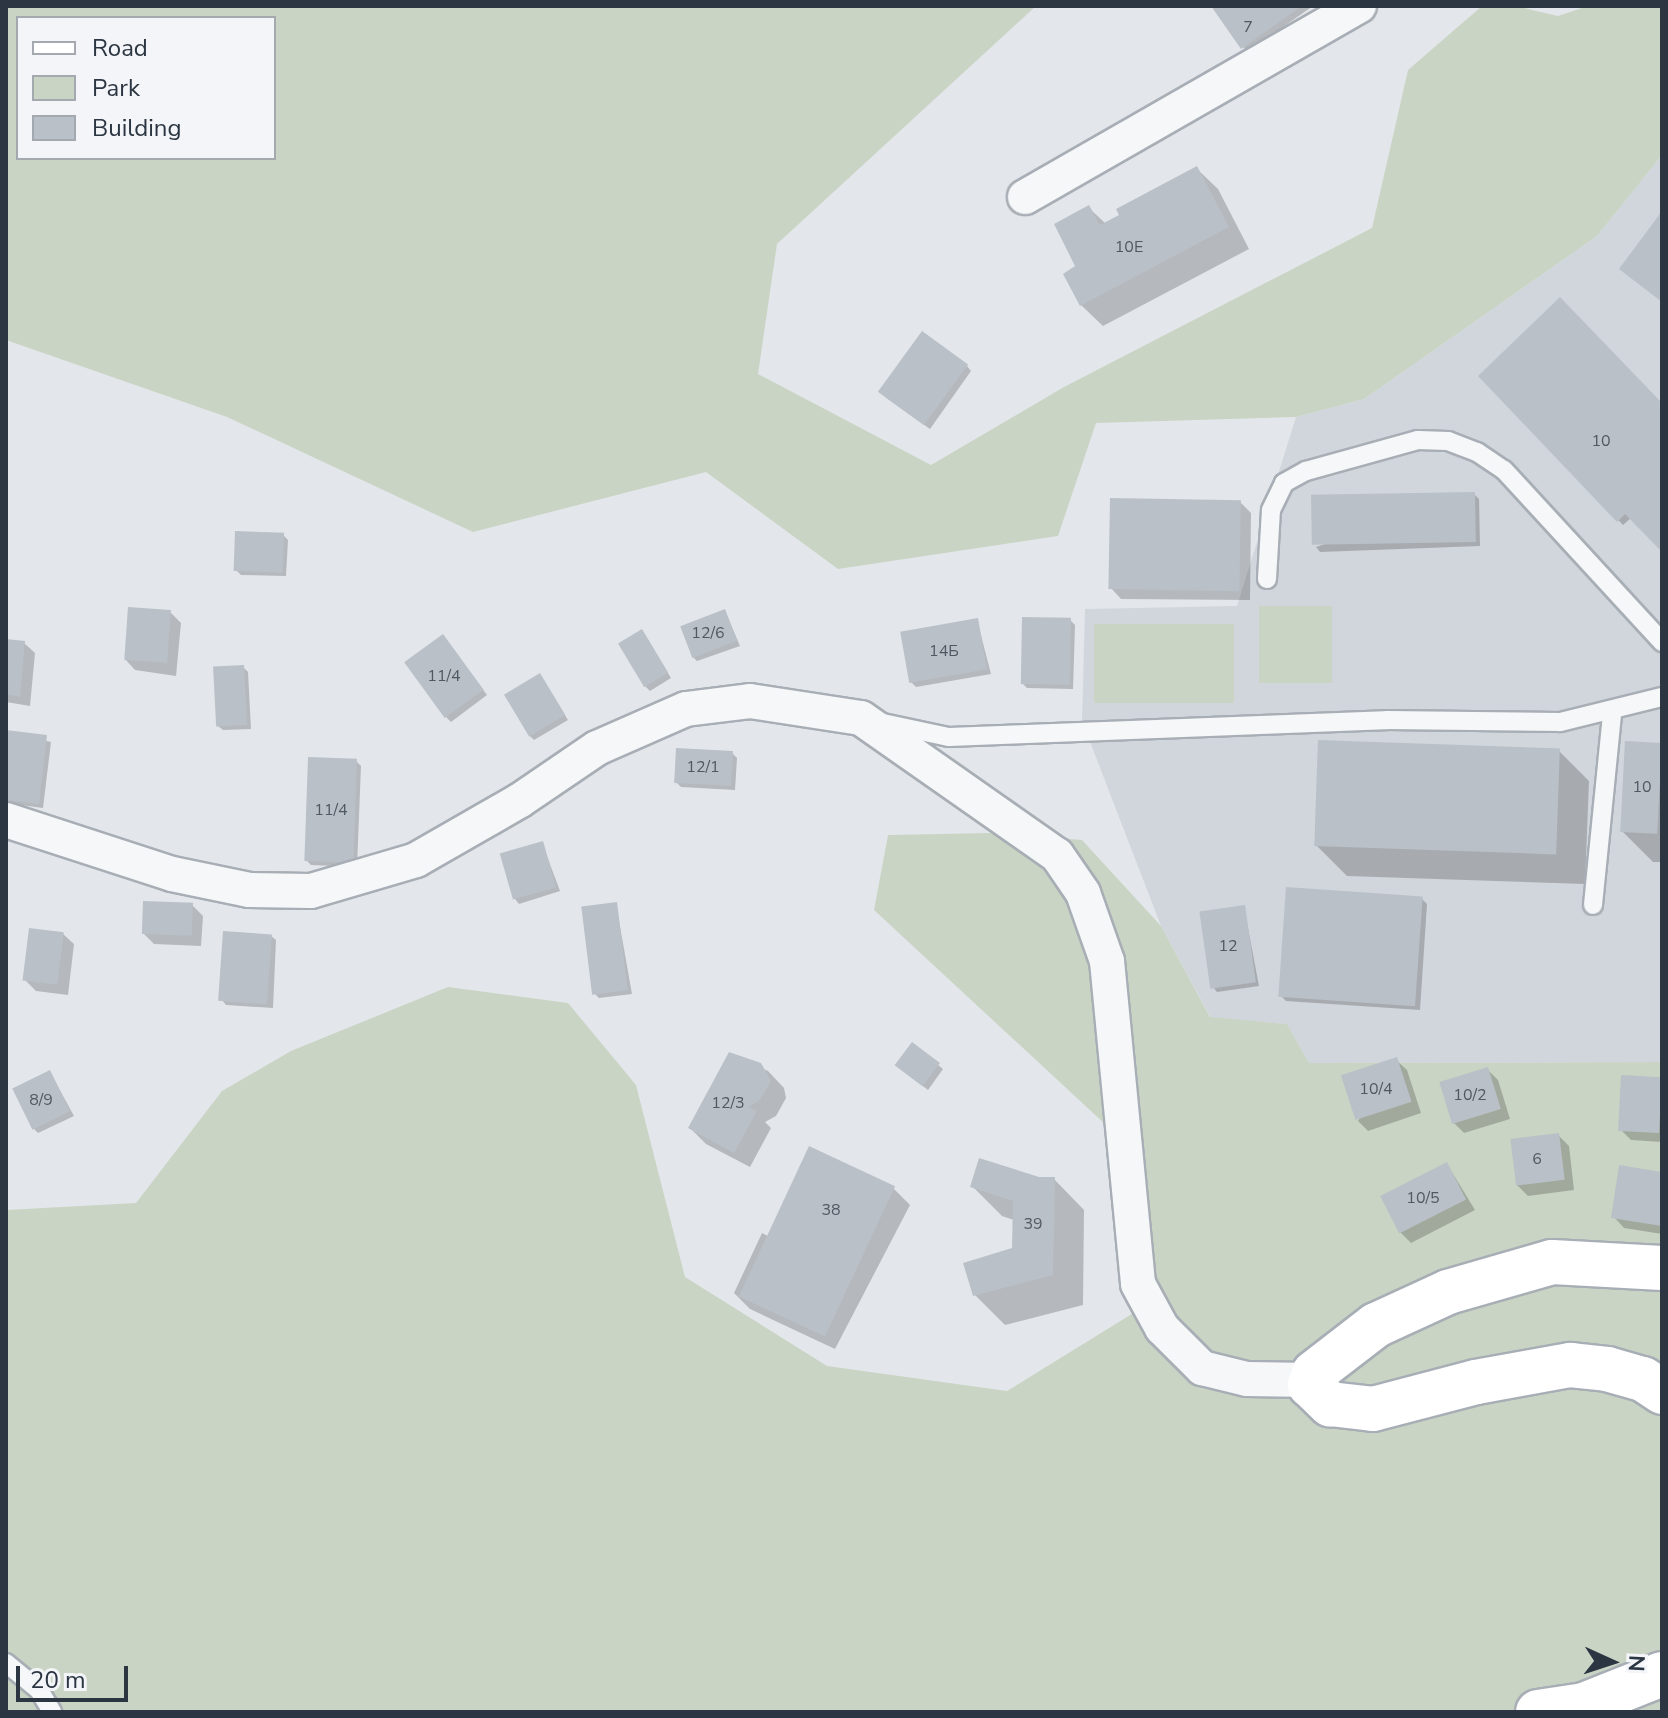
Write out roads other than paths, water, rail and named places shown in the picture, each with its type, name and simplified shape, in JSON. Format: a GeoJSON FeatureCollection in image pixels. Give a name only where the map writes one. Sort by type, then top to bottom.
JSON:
{"type":"FeatureCollection","features":[{"type":"Feature","properties":{"kind":"street"},"geometry":{"type":"LineString","coordinates":[[1025,197],[1359,6]]}},
{"type":"Feature","properties":{"kind":"street"},"geometry":{"type":"LineString","coordinates":[[6,820],[172,874],[249,890],[311,891],[416,860],[519,801],[597,748],[686,709],[750,701],[861,718],[1057,855],[1083,893],[1107,961],[1138,1284],[1162,1328],[1202,1368],[1247,1379],[1311,1380],[1337,1352],[1376,1325],[1448,1292],[1515,1269],[1598,1261],[1662,1268]]}},
{"type":"Feature","properties":{"kind":"street"},"geometry":{"type":"LineString","coordinates":[[1311,1380],[1317,1395],[1348,1410],[1570,1365],[1607,1369],[1643,1379],[1662,1392]]}},
{"type":"Feature","properties":{"kind":"street"},"geometry":{"type":"LineString","coordinates":[[1538,1712],[1584,1705],[1662,1674]]}},
{"type":"Feature","properties":{"kind":"lane"},"geometry":{"type":"LineString","coordinates":[[1267,579],[1271,510],[1284,483],[1306,471],[1418,440],[1448,441],[1477,452],[1504,470],[1662,642]]}},
{"type":"Feature","properties":{"kind":"lane"},"geometry":{"type":"LineString","coordinates":[[861,718],[949,737],[1387,720],[1560,722],[1612,713],[1662,697]]}},
{"type":"Feature","properties":{"kind":"lane"},"geometry":{"type":"LineString","coordinates":[[1593,905],[1612,713]]}},
{"type":"Feature","properties":{"kind":"lane"},"geometry":{"type":"LineString","coordinates":[[6,1663],[29,1680],[52,1712]]}}]}
